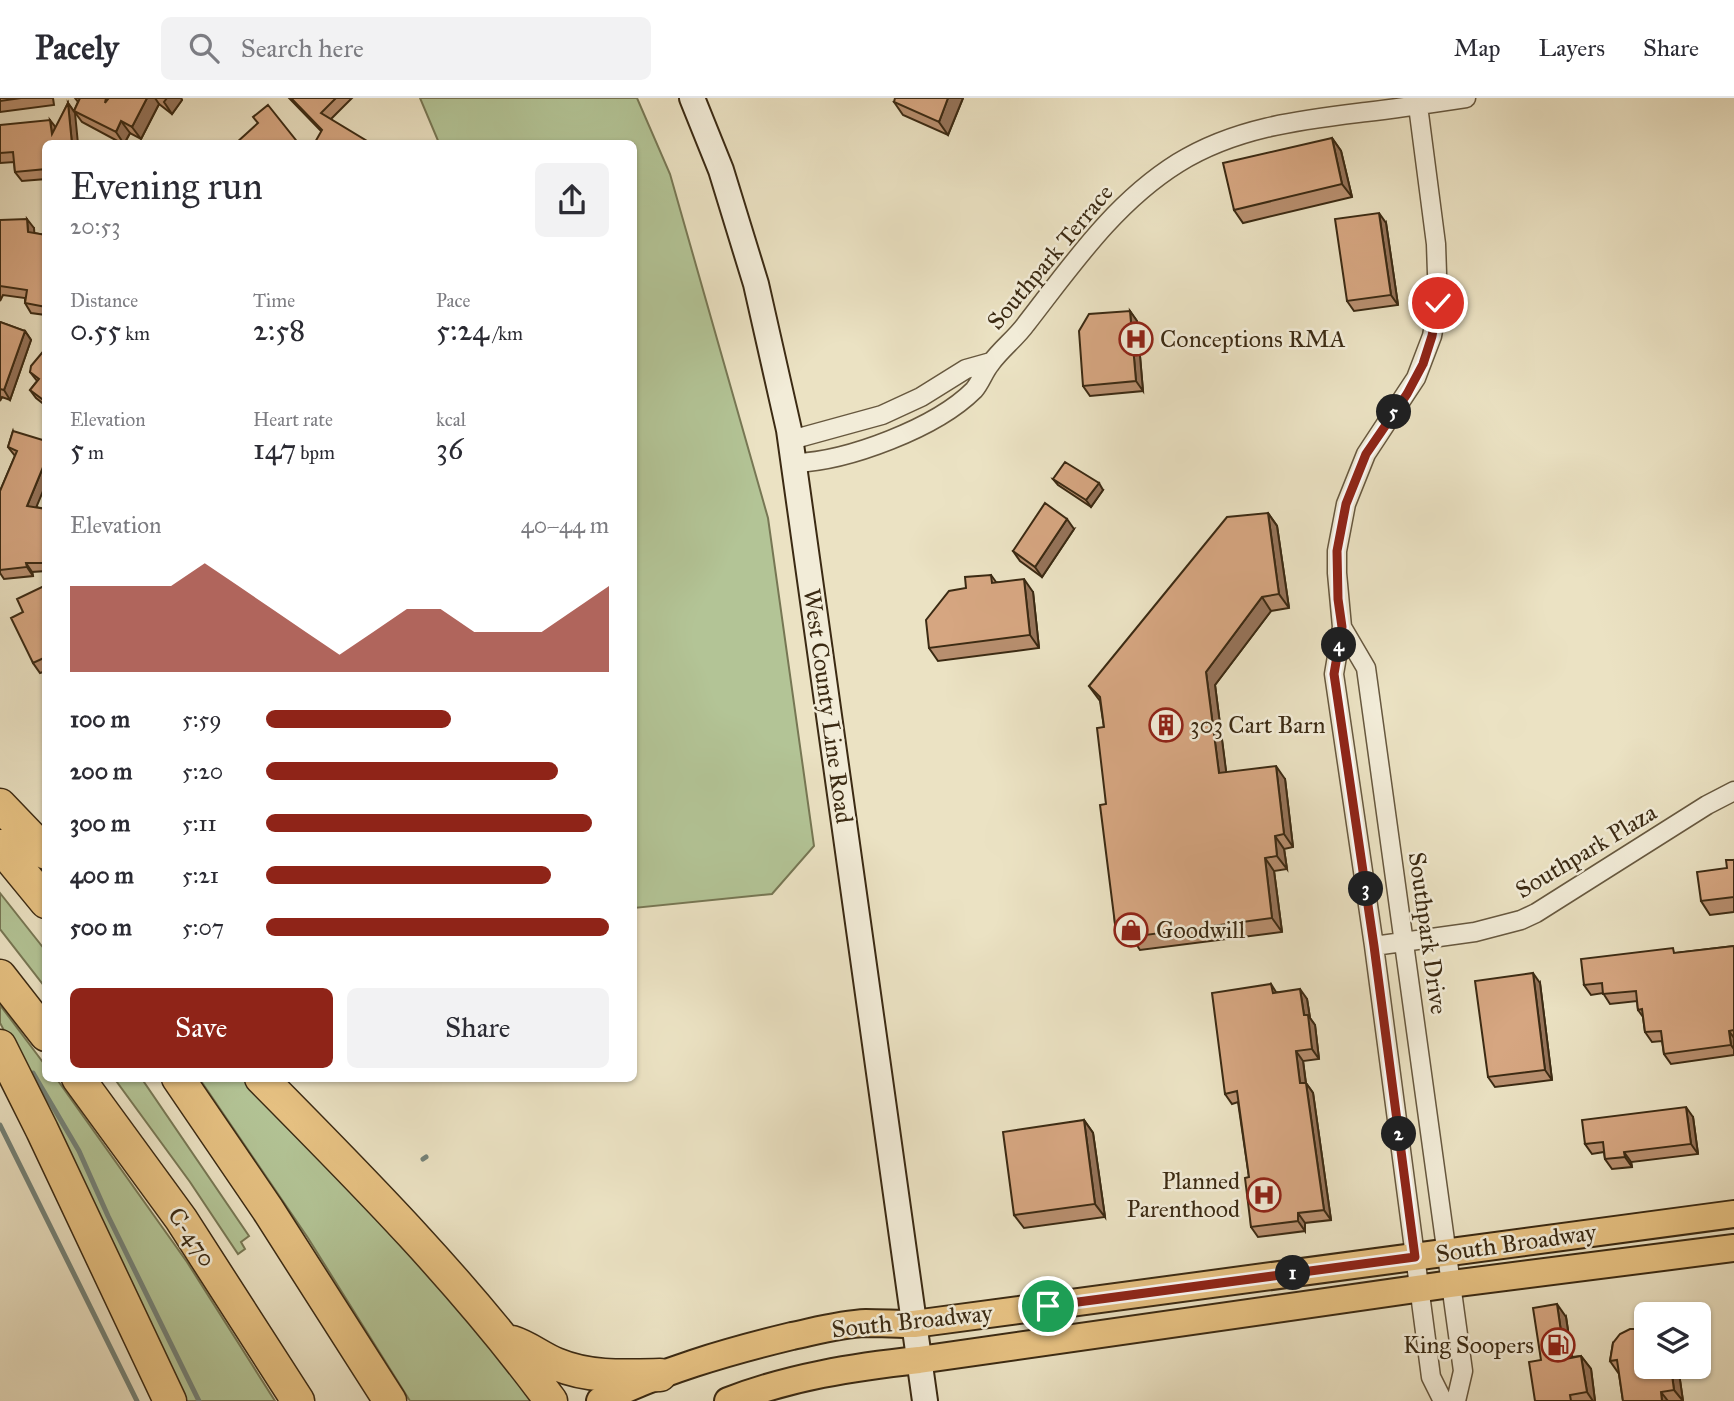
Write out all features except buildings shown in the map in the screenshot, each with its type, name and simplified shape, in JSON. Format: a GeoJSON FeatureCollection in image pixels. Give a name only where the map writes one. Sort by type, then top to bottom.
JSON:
{"type":"FeatureCollection","features":[{"type":"Feature","properties":{"kind":"highway"},"geometry":{"type":"LineString","coordinates":[[0,806],[42,849]]}},
{"type":"Feature","properties":{"kind":"highway"},"geometry":{"type":"LineString","coordinates":[[0,846],[42,897]]}},
{"type":"Feature","properties":{"kind":"highway"},"geometry":{"type":"LineString","coordinates":[[0,976],[42,1030]]}},
{"type":"Feature","properties":{"kind":"highway"},"geometry":{"type":"LineString","coordinates":[[0,1046],[43,1130],[170,1401]]}},
{"type":"Feature","properties":{"kind":"highway","name":"C-470"},"geometry":{"type":"LineString","coordinates":[[81,1082],[181,1219],[298,1401]]}},
{"type":"Feature","properties":{"kind":"highway"},"geometry":{"type":"LineString","coordinates":[[181,1082],[274,1219],[390,1401]]}},
{"type":"Feature","properties":{"kind":"highway"},"geometry":{"type":"LineString","coordinates":[[265,1082],[435,1259],[504,1339],[551,1401]]}},
{"type":"Feature","properties":{"kind":"highway"},"geometry":{"type":"LineString","coordinates":[[504,1339],[523,1345],[558,1365],[577,1371],[610,1375],[660,1375]]}},
{"type":"Feature","properties":{"kind":"main road","name":"West County Line Road"},"geometry":{"type":"LineString","coordinates":[[692,98],[720,170],[756,284],[793,452],[925,1401]]}},
{"type":"Feature","properties":{"kind":"main road","name":"South Broadway"},"geometry":{"type":"LineString","coordinates":[[600,1401],[660,1375],[718,1356],[824,1329],[865,1323],[914,1324],[1734,1214]]}},
{"type":"Feature","properties":{"kind":"main road","name":"South Broadway"},"geometry":{"type":"LineString","coordinates":[[728,1401],[809,1376],[854,1367],[1451,1284],[1734,1248]]}},
{"type":"Feature","properties":{"kind":"street","name":"Southpark Terrace"},"geometry":{"type":"LineString","coordinates":[[793,452],[836,457],[874,446],[931,420],[964,398],[976,387],[991,362],[1023,328],[1106,223],[1139,190],[1180,162],[1216,143],[1291,122],[1417,101],[1466,98]]}},
{"type":"Feature","properties":{"kind":"street","name":"Southpark Drive"},"geometry":{"type":"LineString","coordinates":[[1417,101],[1436,244],[1438,303],[1432,336],[1419,371],[1407,394],[1366,454],[1346,504],[1337,551],[1342,627],[1334,674],[1374,946],[1431,1377],[1443,1401]]}},
{"type":"Feature","properties":{"kind":"street","name":"Southpark Terrace"},"geometry":{"type":"LineString","coordinates":[[793,452],[921,397],[966,369],[991,362]]}},
{"type":"Feature","properties":{"kind":"street","name":"Southpark Drive"},"geometry":{"type":"LineString","coordinates":[[1342,627],[1366,667],[1463,1371],[1456,1401]]}},
{"type":"Feature","properties":{"kind":"street","name":"Southpark Plaza"},"geometry":{"type":"LineString","coordinates":[[1374,946],[1498,927],[1536,913],[1707,805],[1734,791]]}},
{"type":"Feature","properties":{"kind":"green space"},"geometry":{"type":"Polygon","coordinates":[[[420,98],[637,98],[670,174],[768,518],[814,846],[772,894],[637,908],[637,140],[438,140],[420,98]]]}},
{"type":"Feature","properties":{"kind":"green space"},"geometry":{"type":"Polygon","coordinates":[[[0,893],[42,946],[42,983],[0,929],[0,893]]]}},
{"type":"Feature","properties":{"kind":"green space"},"geometry":{"type":"Polygon","coordinates":[[[0,1005],[42,1061],[42,1082],[59,1082],[187,1262],[275,1401],[185,1401],[31,1081],[0,1023],[0,1005]]]}},
{"type":"Feature","properties":{"kind":"green space"},"geometry":{"type":"Polygon","coordinates":[[[117,1082],[144,1082],[249,1236],[241,1242],[245,1249],[238,1254],[190,1182],[117,1082]]]}},
{"type":"Feature","properties":{"kind":"green space"},"geometry":{"type":"Polygon","coordinates":[[[202,1082],[248,1082],[420,1261],[534,1401],[410,1401],[308,1238],[202,1082]]]}},
{"type":"Feature","properties":{"kind":"waterway"},"geometry":{"type":"LineString","coordinates":[[33,1073],[79,1151],[199,1401]]}},
{"type":"Feature","properties":{"kind":"waterway"},"geometry":{"type":"LineString","coordinates":[[0,1125],[137,1401]]}},
{"type":"Feature","properties":{"kind":"place","name":"Conceptions RMA"},"geometry":{"type":"Point","coordinates":[1136,339]}},
{"type":"Feature","properties":{"kind":"place","name":"303 Cart Barn"},"geometry":{"type":"Point","coordinates":[1166,725]}},
{"type":"Feature","properties":{"kind":"place","name":"Goodwill"},"geometry":{"type":"Point","coordinates":[1131,930]}},
{"type":"Feature","properties":{"kind":"place","name":"Planned Parenthood"},"geometry":{"type":"Point","coordinates":[1264,1195]}},
{"type":"Feature","properties":{"kind":"place","name":"King Soopers"},"geometry":{"type":"Point","coordinates":[1558,1345]}},
{"type":"Feature","properties":{"kind":"route"},"geometry":{"type":"LineString","coordinates":[[1048,1306],[1415,1257],[1374,946],[1334,674],[1342,627],[1338,599],[1337,551],[1346,504],[1366,454],[1407,394],[1423,364],[1438,303]]}}]}
